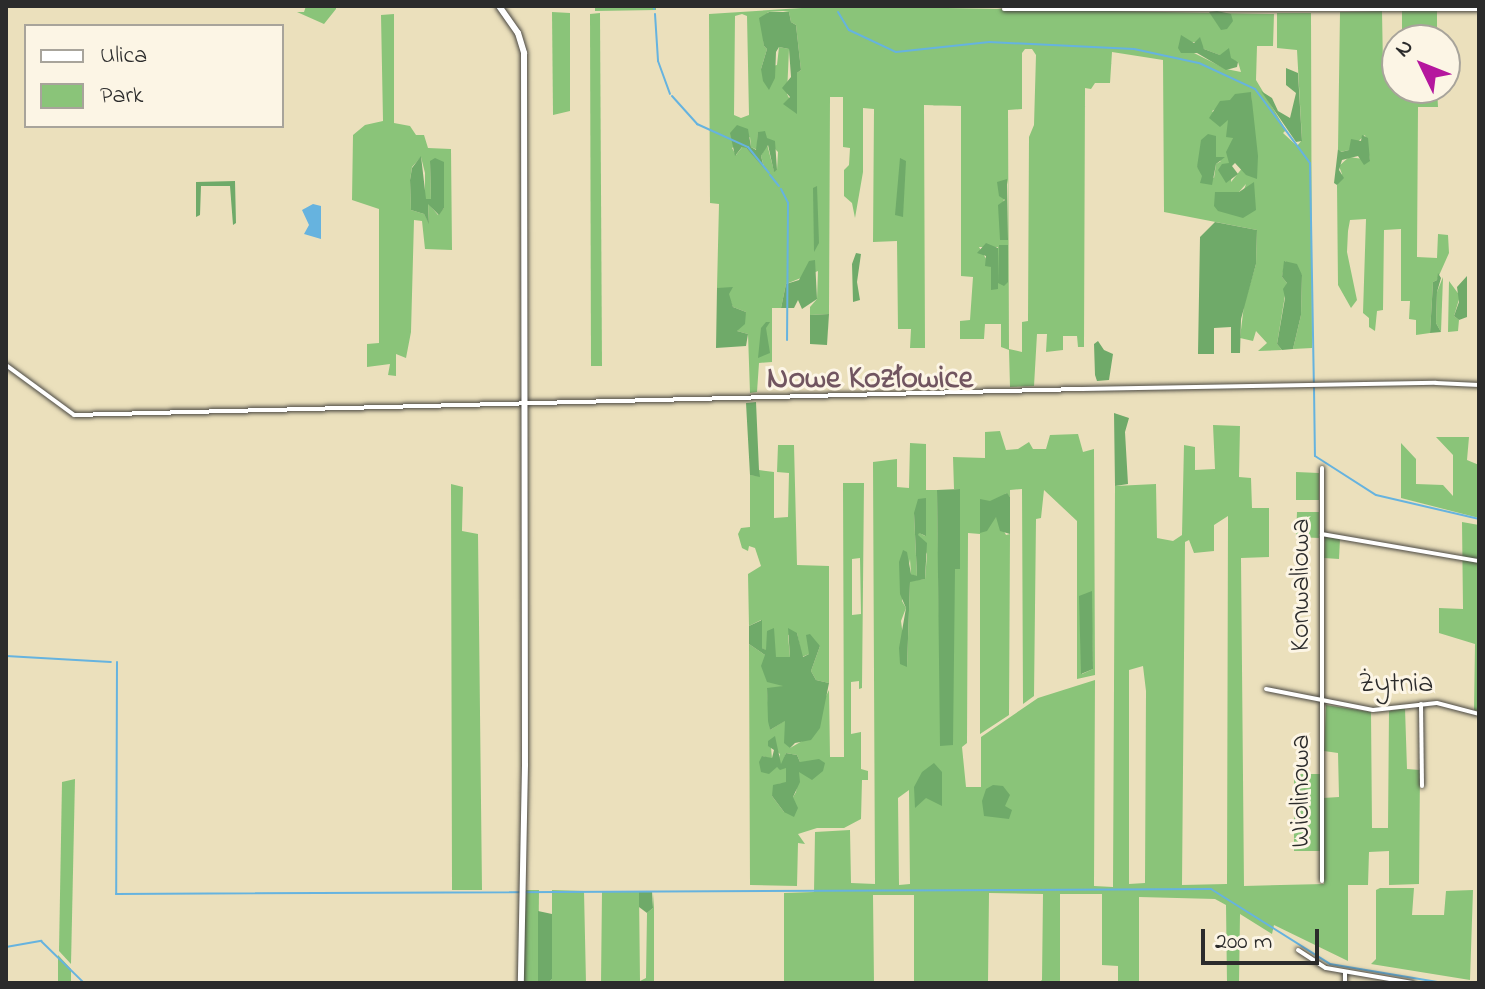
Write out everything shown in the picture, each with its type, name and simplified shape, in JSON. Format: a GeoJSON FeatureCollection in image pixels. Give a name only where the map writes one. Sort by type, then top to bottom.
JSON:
{"type":"FeatureCollection","features":[{"type":"Feature","properties":{"kind":"street"},"geometry":{"type":"LineString","coordinates":[[499,6],[518,33],[524,53],[521,983]]}},
{"type":"Feature","properties":{"kind":"street"},"geometry":{"type":"LineString","coordinates":[[1004,9],[1479,9]]}},
{"type":"Feature","properties":{"kind":"street"},"geometry":{"type":"LineString","coordinates":[[6,365],[74,415],[1411,383],[1479,385]]}},
{"type":"Feature","properties":{"kind":"street","name":"Konwaliowa"},"geometry":{"type":"LineString","coordinates":[[1322,468],[1322,702]]}},
{"type":"Feature","properties":{"kind":"street"},"geometry":{"type":"LineString","coordinates":[[1322,534],[1479,561]]}},
{"type":"Feature","properties":{"kind":"street","name":"Żytnia"},"geometry":{"type":"LineString","coordinates":[[1266,689],[1373,710],[1437,703],[1479,714]]}},
{"type":"Feature","properties":{"kind":"street","name":"Wiolinowa"},"geometry":{"type":"LineString","coordinates":[[1322,702],[1322,881]]}},
{"type":"Feature","properties":{"kind":"street"},"geometry":{"type":"LineString","coordinates":[[1421,704],[1422,786]]}},
{"type":"Feature","properties":{"kind":"street"},"geometry":{"type":"LineString","coordinates":[[1298,950],[1326,968],[1413,983]]}},
{"type":"Feature","properties":{"kind":"street"},"geometry":{"type":"LineString","coordinates":[[1345,973],[1345,983]]}},
{"type":"Feature","properties":{"kind":"green space"},"geometry":{"type":"Polygon","coordinates":[[[306,6],[336,6],[336,9],[324,24],[297,12],[304,12],[306,6]]]}},
{"type":"Feature","properties":{"kind":"green space"},"geometry":{"type":"Polygon","coordinates":[[[595,6],[656,6],[656,10],[595,11],[595,6]]]}},
{"type":"Feature","properties":{"kind":"green space"},"geometry":{"type":"Polygon","coordinates":[[[834,6],[1274,14],[1273,46],[1257,46],[1256,80],[1286,130],[1283,133],[1297,146],[1302,140],[1297,50],[1277,48],[1277,13],[1311,13],[1312,348],[1293,349],[1301,315],[1302,275],[1285,261],[1282,277],[1287,283],[1277,344],[1282,350],[1258,351],[1267,343],[1256,331],[1253,341],[1240,338],[1244,305],[1256,264],[1257,230],[1164,212],[1163,60],[1112,52],[1110,83],[1095,83],[1091,89],[1085,88],[1084,347],[1078,347],[1077,336],[1063,336],[1063,350],[1046,352],[1047,334],[1037,334],[1034,386],[1010,387],[1009,350],[1001,347],[1001,324],[985,324],[984,339],[960,339],[960,321],[970,320],[973,277],[961,276],[961,106],[924,105],[925,348],[910,348],[911,329],[898,329],[897,241],[873,242],[874,109],[863,108],[863,172],[855,218],[852,203],[844,196],[844,170],[849,165],[850,148],[843,147],[843,97],[830,97],[829,314],[810,315],[810,307],[817,299],[818,271],[786,284],[781,308],[772,308],[772,362],[759,363],[757,392],[750,393],[748,334],[737,331],[746,312],[733,307],[726,290],[717,288],[719,204],[710,203],[709,14],[834,6]],[[783,11],[768,12],[762,24],[767,49],[761,69],[777,65],[779,47],[789,49],[787,94],[797,113],[797,73],[801,70],[796,25],[791,22],[789,12],[783,11]],[[742,14],[735,16],[734,115],[741,118],[749,115],[747,16],[742,14]],[[1182,36],[1190,51],[1226,69],[1241,72],[1238,62],[1204,49],[1200,42],[1187,42],[1182,36]],[[1025,49],[1022,53],[1022,109],[1008,110],[1009,349],[1022,352],[1022,322],[1028,321],[1029,137],[1034,125],[1036,55],[1032,49],[1025,49]],[[1251,93],[1212,111],[1223,121],[1228,119],[1233,137],[1231,182],[1255,152],[1251,93]],[[758,132],[757,150],[751,147],[750,137],[732,148],[736,155],[743,146],[764,167],[761,156],[767,144],[774,171],[777,170],[778,152],[758,132]],[[1215,158],[1201,160],[1197,167],[1214,178],[1216,164],[1221,161],[1215,158]],[[1008,180],[1001,213],[1000,240],[1008,239],[1008,180]],[[1246,184],[1239,192],[1215,193],[1235,215],[1246,184]],[[979,247],[991,267],[991,284],[997,282],[998,247],[979,247]]]}},
{"type":"Feature","properties":{"kind":"green space"},"geometry":{"type":"Polygon","coordinates":[[[1382,11],[1381,104],[1438,104],[1438,107],[1418,107],[1417,257],[1437,258],[1438,234],[1448,235],[1449,253],[1437,280],[1433,282],[1430,333],[1416,335],[1416,320],[1409,319],[1410,301],[1401,301],[1401,229],[1384,230],[1383,310],[1377,311],[1375,331],[1369,327],[1369,318],[1363,313],[1366,219],[1350,220],[1348,231],[1347,252],[1357,300],[1351,308],[1338,285],[1337,185],[1342,174],[1339,166],[1349,157],[1370,160],[1365,135],[1349,150],[1340,152],[1338,149],[1340,12],[1382,11]]]}},
{"type":"Feature","properties":{"kind":"green space"},"geometry":{"type":"Polygon","coordinates":[[[1402,11],[1437,11],[1437,24],[1402,24],[1402,11]]]}},
{"type":"Feature","properties":{"kind":"green space"},"geometry":{"type":"Polygon","coordinates":[[[552,12],[570,13],[570,111],[553,115],[552,12]]]}},
{"type":"Feature","properties":{"kind":"green space"},"geometry":{"type":"Polygon","coordinates":[[[769,12],[789,12],[791,22],[796,25],[801,70],[797,73],[797,114],[783,104],[790,97],[782,88],[791,77],[789,49],[779,47],[776,52],[775,78],[769,90],[763,81],[761,69],[767,49],[759,18],[769,12]]]}},
{"type":"Feature","properties":{"kind":"green space"},"geometry":{"type":"Polygon","coordinates":[[[1209,12],[1231,14],[1233,21],[1227,29],[1221,30],[1209,12]]]}},
{"type":"Feature","properties":{"kind":"green space"},"geometry":{"type":"Polygon","coordinates":[[[600,13],[602,366],[591,366],[590,14],[600,13]]]}},
{"type":"Feature","properties":{"kind":"green space"},"geometry":{"type":"Polygon","coordinates":[[[394,14],[394,123],[410,126],[416,135],[424,135],[428,148],[451,149],[452,250],[425,249],[422,221],[414,220],[411,332],[406,358],[396,354],[396,376],[388,375],[390,364],[367,367],[367,344],[379,343],[379,209],[352,200],[353,135],[365,125],[383,121],[381,15],[394,14]],[[421,157],[412,167],[411,210],[424,214],[429,223],[428,203],[438,215],[444,208],[430,161],[431,200],[425,199],[425,173],[421,157]]]}},
{"type":"Feature","properties":{"kind":"green space"},"geometry":{"type":"Polygon","coordinates":[[[1181,35],[1194,43],[1200,37],[1204,49],[1220,55],[1229,48],[1231,58],[1238,62],[1237,67],[1226,70],[1197,53],[1181,53],[1178,48],[1181,35]]]}},
{"type":"Feature","properties":{"kind":"green space"},"geometry":{"type":"Polygon","coordinates":[[[1286,68],[1298,73],[1302,141],[1296,142],[1261,91],[1272,98],[1278,111],[1290,118],[1296,93],[1286,85],[1286,68]]]}},
{"type":"Feature","properties":{"kind":"green space"},"geometry":{"type":"Polygon","coordinates":[[[1251,92],[1258,156],[1257,179],[1246,175],[1235,163],[1232,166],[1238,174],[1226,183],[1218,170],[1222,164],[1229,163],[1226,152],[1233,138],[1226,137],[1228,120],[1220,127],[1209,118],[1220,101],[1230,100],[1235,94],[1251,92]]]}},
{"type":"Feature","properties":{"kind":"green space"},"geometry":{"type":"Polygon","coordinates":[[[737,125],[748,129],[751,147],[756,150],[758,132],[765,131],[767,138],[775,141],[777,170],[774,172],[768,145],[761,156],[764,168],[746,148],[742,147],[735,156],[730,133],[737,125]]]}},
{"type":"Feature","properties":{"kind":"green space"},"geometry":{"type":"Polygon","coordinates":[[[1208,134],[1216,136],[1216,157],[1225,157],[1216,164],[1212,185],[1200,183],[1202,176],[1197,167],[1201,140],[1208,134]]]}},
{"type":"Feature","properties":{"kind":"green space"},"geometry":{"type":"Polygon","coordinates":[[[1362,135],[1368,138],[1370,161],[1364,165],[1358,156],[1342,160],[1339,170],[1344,178],[1337,185],[1334,183],[1338,149],[1341,152],[1349,150],[1351,139],[1361,141],[1362,135]]]}},
{"type":"Feature","properties":{"kind":"green space"},"geometry":{"type":"Polygon","coordinates":[[[421,156],[426,199],[431,199],[430,161],[435,158],[444,162],[444,208],[439,215],[428,204],[429,224],[424,214],[411,210],[412,168],[421,156]]]}},
{"type":"Feature","properties":{"kind":"green space"},"geometry":{"type":"Polygon","coordinates":[[[900,158],[906,161],[903,217],[895,215],[900,158]]]}},
{"type":"Feature","properties":{"kind":"green space"},"geometry":{"type":"Polygon","coordinates":[[[1007,179],[1008,240],[1000,240],[998,205],[1005,200],[999,196],[997,182],[1007,179]]]}},
{"type":"Feature","properties":{"kind":"green space"},"geometry":{"type":"Polygon","coordinates":[[[235,181],[236,223],[233,225],[230,186],[201,186],[200,215],[196,217],[196,182],[235,181]]]}},
{"type":"Feature","properties":{"kind":"green space"},"geometry":{"type":"Polygon","coordinates":[[[1254,182],[1256,210],[1243,218],[1218,211],[1214,206],[1215,192],[1239,192],[1254,182]]]}},
{"type":"Feature","properties":{"kind":"green space"},"geometry":{"type":"Polygon","coordinates":[[[817,186],[819,243],[814,252],[813,188],[817,186]]]}},
{"type":"Feature","properties":{"kind":"green space"},"geometry":{"type":"Polygon","coordinates":[[[1215,222],[1257,230],[1256,264],[1241,319],[1240,353],[1231,353],[1231,327],[1214,328],[1214,354],[1198,354],[1200,237],[1215,222]]]}},
{"type":"Feature","properties":{"kind":"green space"},"geometry":{"type":"Polygon","coordinates":[[[986,243],[998,248],[998,289],[991,290],[991,267],[985,266],[986,256],[977,253],[986,243]]]}},
{"type":"Feature","properties":{"kind":"green space"},"geometry":{"type":"Polygon","coordinates":[[[999,245],[1008,245],[1008,282],[1004,286],[998,283],[999,245]]]}},
{"type":"Feature","properties":{"kind":"green space"},"geometry":{"type":"Polygon","coordinates":[[[856,253],[861,254],[857,282],[860,300],[853,302],[852,264],[856,253]]]}},
{"type":"Feature","properties":{"kind":"green space"},"geometry":{"type":"Polygon","coordinates":[[[815,260],[817,299],[802,309],[798,300],[794,308],[781,308],[786,284],[799,280],[809,261],[815,260]]]}},
{"type":"Feature","properties":{"kind":"green space"},"geometry":{"type":"Polygon","coordinates":[[[1284,261],[1297,264],[1302,275],[1301,315],[1293,349],[1282,350],[1277,344],[1285,298],[1283,289],[1287,283],[1282,277],[1284,261]]]}},
{"type":"Feature","properties":{"kind":"green space"},"geometry":{"type":"Polygon","coordinates":[[[1438,273],[1441,278],[1437,292],[1436,323],[1441,332],[1430,333],[1433,282],[1437,280],[1438,273]]]}},
{"type":"Feature","properties":{"kind":"green space"},"geometry":{"type":"Polygon","coordinates":[[[1467,276],[1467,317],[1459,320],[1454,316],[1459,302],[1457,287],[1467,276]]]}},
{"type":"Feature","properties":{"kind":"green space"},"geometry":{"type":"Polygon","coordinates":[[[1443,277],[1441,332],[1436,323],[1437,292],[1443,277]]]}},
{"type":"Feature","properties":{"kind":"green space"},"geometry":{"type":"Polygon","coordinates":[[[1449,281],[1460,296],[1454,316],[1459,320],[1458,331],[1448,332],[1449,281]]]}},
{"type":"Feature","properties":{"kind":"green space"},"geometry":{"type":"Polygon","coordinates":[[[733,287],[729,294],[733,307],[746,312],[745,324],[737,331],[748,334],[746,346],[716,348],[717,288],[733,287]]]}},
{"type":"Feature","properties":{"kind":"green space"},"geometry":{"type":"Polygon","coordinates":[[[829,314],[827,345],[810,344],[810,315],[829,314]]]}},
{"type":"Feature","properties":{"kind":"green space"},"geometry":{"type":"Polygon","coordinates":[[[770,322],[766,328],[770,353],[758,358],[761,328],[770,322]]]}},
{"type":"Feature","properties":{"kind":"green space"},"geometry":{"type":"Polygon","coordinates":[[[1098,341],[1104,350],[1113,354],[1109,380],[1097,381],[1095,375],[1094,344],[1098,341]]]}},
{"type":"Feature","properties":{"kind":"green space"},"geometry":{"type":"Polygon","coordinates":[[[756,402],[760,477],[750,475],[746,403],[756,402]]]}},
{"type":"Feature","properties":{"kind":"green space"},"geometry":{"type":"Polygon","coordinates":[[[1114,413],[1129,418],[1125,432],[1128,484],[1115,486],[1114,413]]]}},
{"type":"Feature","properties":{"kind":"green space"},"geometry":{"type":"Polygon","coordinates":[[[1213,425],[1240,426],[1239,477],[1251,478],[1252,508],[1269,508],[1269,557],[1241,558],[1244,886],[1324,884],[1323,798],[1339,797],[1338,753],[1324,751],[1326,705],[1371,712],[1372,828],[1388,828],[1389,711],[1405,708],[1407,769],[1420,770],[1419,884],[1389,885],[1389,851],[1369,852],[1368,885],[1348,885],[1348,961],[1274,925],[1272,934],[1240,914],[1239,983],[1227,983],[1226,905],[1215,899],[1139,897],[1139,983],[1118,983],[1118,966],[1102,965],[1102,894],[1060,894],[1060,983],[1038,983],[1042,980],[1043,894],[989,893],[988,983],[914,983],[914,895],[873,895],[874,983],[784,983],[784,893],[814,892],[815,832],[850,830],[851,883],[875,884],[873,462],[897,459],[897,487],[909,488],[910,443],[926,444],[926,490],[937,490],[939,617],[955,569],[959,569],[960,489],[954,489],[953,457],[985,458],[985,432],[1000,431],[1006,450],[1018,449],[1029,442],[1033,449],[1046,449],[1050,435],[1078,434],[1083,452],[1094,449],[1095,675],[1077,679],[1077,521],[1044,490],[1041,518],[1036,519],[1034,696],[1023,704],[1022,489],[1010,490],[1010,497],[1006,493],[996,516],[1006,535],[1010,534],[1009,715],[980,734],[980,534],[968,533],[967,743],[962,747],[966,787],[981,787],[981,737],[1038,698],[1095,680],[1094,886],[1113,887],[1115,486],[1156,484],[1157,538],[1173,541],[1182,535],[1184,445],[1195,447],[1195,470],[1215,469],[1213,425]],[[914,513],[917,577],[911,574],[910,559],[902,601],[906,608],[901,621],[907,667],[910,581],[925,579],[927,554],[917,536],[918,532],[925,536],[914,513]],[[1228,516],[1214,525],[1214,551],[1194,553],[1189,540],[1185,542],[1182,885],[1227,884],[1228,516]],[[1091,592],[1080,597],[1082,674],[1093,669],[1091,592]],[[1143,666],[1129,670],[1129,884],[1145,883],[1146,691],[1143,666]],[[909,790],[898,798],[899,885],[910,884],[909,790]]]}},
{"type":"Feature","properties":{"kind":"green space"},"geometry":{"type":"Polygon","coordinates":[[[1436,437],[1469,437],[1467,460],[1479,465],[1479,518],[1401,498],[1401,443],[1416,459],[1416,484],[1443,485],[1453,496],[1453,455],[1436,437]]]}},
{"type":"Feature","properties":{"kind":"green space"},"geometry":{"type":"Polygon","coordinates":[[[778,445],[794,445],[797,565],[829,566],[829,683],[816,680],[811,671],[820,646],[810,644],[809,654],[802,657],[797,633],[788,635],[790,657],[776,657],[762,648],[761,620],[749,626],[748,574],[761,566],[755,548],[749,546],[748,551],[742,548],[738,534],[741,528],[750,527],[750,475],[759,476],[759,470],[774,472],[774,518],[788,517],[789,473],[777,472],[778,445]]]}},
{"type":"Feature","properties":{"kind":"green space"},"geometry":{"type":"Polygon","coordinates":[[[1296,472],[1319,473],[1319,500],[1296,500],[1296,472]]]}},
{"type":"Feature","properties":{"kind":"green space"},"geometry":{"type":"Polygon","coordinates":[[[843,483],[864,483],[862,688],[859,689],[859,681],[851,682],[851,734],[861,732],[861,769],[868,771],[868,780],[862,780],[861,819],[844,828],[817,828],[798,834],[805,844],[798,843],[797,886],[750,885],[749,644],[765,655],[787,686],[767,689],[770,730],[786,720],[790,748],[804,740],[829,690],[830,757],[844,757],[843,483]],[[860,558],[852,559],[852,615],[861,614],[860,558]],[[771,747],[772,759],[762,756],[777,767],[786,768],[786,783],[778,784],[772,796],[784,812],[796,792],[799,772],[810,763],[800,762],[797,755],[786,753],[782,765],[778,762],[780,754],[771,747]]]}},
{"type":"Feature","properties":{"kind":"green space"},"geometry":{"type":"Polygon","coordinates":[[[451,484],[463,487],[462,531],[478,534],[482,890],[452,890],[451,484]]]}},
{"type":"Feature","properties":{"kind":"green space"},"geometry":{"type":"Polygon","coordinates":[[[960,489],[960,569],[955,569],[953,745],[940,746],[937,490],[960,489]]]}},
{"type":"Feature","properties":{"kind":"green space"},"geometry":{"type":"Polygon","coordinates":[[[1007,493],[1010,497],[1010,534],[1000,531],[996,517],[987,531],[980,533],[980,499],[990,501],[1007,493]]]}},
{"type":"Feature","properties":{"kind":"green space"},"geometry":{"type":"Polygon","coordinates":[[[926,498],[926,536],[918,535],[927,543],[925,579],[910,582],[907,667],[900,664],[899,648],[906,608],[900,594],[899,562],[903,550],[907,552],[911,574],[917,576],[914,513],[918,499],[926,498]]]}},
{"type":"Feature","properties":{"kind":"green space"},"geometry":{"type":"Polygon","coordinates":[[[1297,512],[1319,512],[1319,538],[1296,537],[1297,512]]]}},
{"type":"Feature","properties":{"kind":"green space"},"geometry":{"type":"Polygon","coordinates":[[[1462,522],[1479,525],[1479,711],[1474,710],[1475,644],[1439,633],[1439,608],[1463,609],[1462,522]]]}},
{"type":"Feature","properties":{"kind":"green space"},"geometry":{"type":"Polygon","coordinates":[[[1325,537],[1340,539],[1339,559],[1324,558],[1325,537]]]}},
{"type":"Feature","properties":{"kind":"green space"},"geometry":{"type":"Polygon","coordinates":[[[1092,591],[1093,669],[1081,674],[1079,596],[1092,591]]]}},
{"type":"Feature","properties":{"kind":"green space"},"geometry":{"type":"Polygon","coordinates":[[[762,620],[762,648],[766,650],[767,631],[774,628],[776,657],[790,657],[788,628],[797,633],[803,657],[809,654],[806,635],[810,634],[820,646],[811,671],[816,680],[829,683],[820,728],[811,740],[795,743],[790,748],[784,743],[785,721],[770,730],[768,721],[767,688],[783,686],[767,682],[761,666],[765,655],[749,644],[749,626],[762,620]]]}},
{"type":"Feature","properties":{"kind":"green space"},"geometry":{"type":"Polygon","coordinates":[[[775,736],[781,764],[786,753],[797,755],[800,762],[819,759],[825,763],[823,771],[812,780],[799,772],[800,782],[793,797],[798,808],[794,817],[784,812],[772,796],[773,785],[786,782],[786,768],[780,770],[777,767],[769,774],[761,772],[759,762],[762,756],[772,758],[774,750],[768,746],[768,741],[775,736]]]}},
{"type":"Feature","properties":{"kind":"green space"},"geometry":{"type":"Polygon","coordinates":[[[934,763],[942,772],[942,806],[926,798],[915,808],[914,787],[922,772],[934,763]]]}},
{"type":"Feature","properties":{"kind":"green space"},"geometry":{"type":"Polygon","coordinates":[[[1294,774],[1321,774],[1321,851],[1294,851],[1294,774]]]}},
{"type":"Feature","properties":{"kind":"green space"},"geometry":{"type":"Polygon","coordinates":[[[75,779],[71,964],[59,951],[62,782],[75,779]]]}},
{"type":"Feature","properties":{"kind":"green space"},"geometry":{"type":"Polygon","coordinates":[[[993,785],[1003,786],[1010,795],[1005,806],[1012,810],[1009,819],[984,816],[982,801],[986,789],[993,785]]]}},
{"type":"Feature","properties":{"kind":"green space"},"geometry":{"type":"Polygon","coordinates":[[[1414,888],[1412,915],[1444,915],[1446,891],[1473,890],[1470,980],[1371,964],[1376,959],[1376,890],[1414,888]]]}},
{"type":"Feature","properties":{"kind":"green space"},"geometry":{"type":"Polygon","coordinates":[[[526,890],[539,890],[538,983],[523,983],[526,890]]]}},
{"type":"Feature","properties":{"kind":"green space"},"geometry":{"type":"Polygon","coordinates":[[[552,890],[584,891],[586,983],[548,983],[552,979],[552,890]]]}},
{"type":"Feature","properties":{"kind":"green space"},"geometry":{"type":"Polygon","coordinates":[[[602,891],[639,892],[640,981],[646,978],[647,913],[653,908],[654,894],[654,983],[601,983],[602,891]]]}},
{"type":"Feature","properties":{"kind":"green space"},"geometry":{"type":"Polygon","coordinates":[[[652,891],[653,908],[647,913],[639,907],[639,892],[652,891]]]}},
{"type":"Feature","properties":{"kind":"green space"},"geometry":{"type":"Polygon","coordinates":[[[538,911],[552,914],[552,979],[548,983],[538,983],[538,911]]]}},
{"type":"Feature","properties":{"kind":"green space"},"geometry":{"type":"Polygon","coordinates":[[[58,955],[71,969],[71,983],[58,983],[58,955]]]}},
{"type":"Feature","properties":{"kind":"water"},"geometry":{"type":"Polygon","coordinates":[[[313,204],[321,206],[321,239],[304,234],[309,225],[302,210],[313,204]]]}},
{"type":"Feature","properties":{"kind":"waterway"},"geometry":{"type":"LineString","coordinates":[[838,12],[849,30],[896,52],[989,42],[1134,49],[1199,63],[1255,89],[1310,163],[1314,382]]}},
{"type":"Feature","properties":{"kind":"waterway"},"geometry":{"type":"LineString","coordinates":[[655,14],[658,61],[670,94]]}},
{"type":"Feature","properties":{"kind":"waterway"},"geometry":{"type":"LineString","coordinates":[[672,96],[697,124],[748,147],[769,173]]}},
{"type":"Feature","properties":{"kind":"waterway"},"geometry":{"type":"LineString","coordinates":[[770,175],[779,186]]}},
{"type":"Feature","properties":{"kind":"waterway"},"geometry":{"type":"LineString","coordinates":[[781,189],[788,203],[787,340]]}},
{"type":"Feature","properties":{"kind":"waterway"},"geometry":{"type":"LineString","coordinates":[[1314,388],[1315,456],[1376,495],[1479,519]]}},
{"type":"Feature","properties":{"kind":"waterway"},"geometry":{"type":"LineString","coordinates":[[6,656],[111,662]]}},
{"type":"Feature","properties":{"kind":"waterway"},"geometry":{"type":"LineString","coordinates":[[117,662],[116,894],[1211,889],[1330,964],[1443,983]]}},
{"type":"Feature","properties":{"kind":"waterway"},"geometry":{"type":"LineString","coordinates":[[6,947],[41,941],[84,983]]}},
{"type":"Feature","properties":{"kind":"district","name":"Nowe Kozłowice"},"geometry":{"type":"Point","coordinates":[870,380]}}]}
